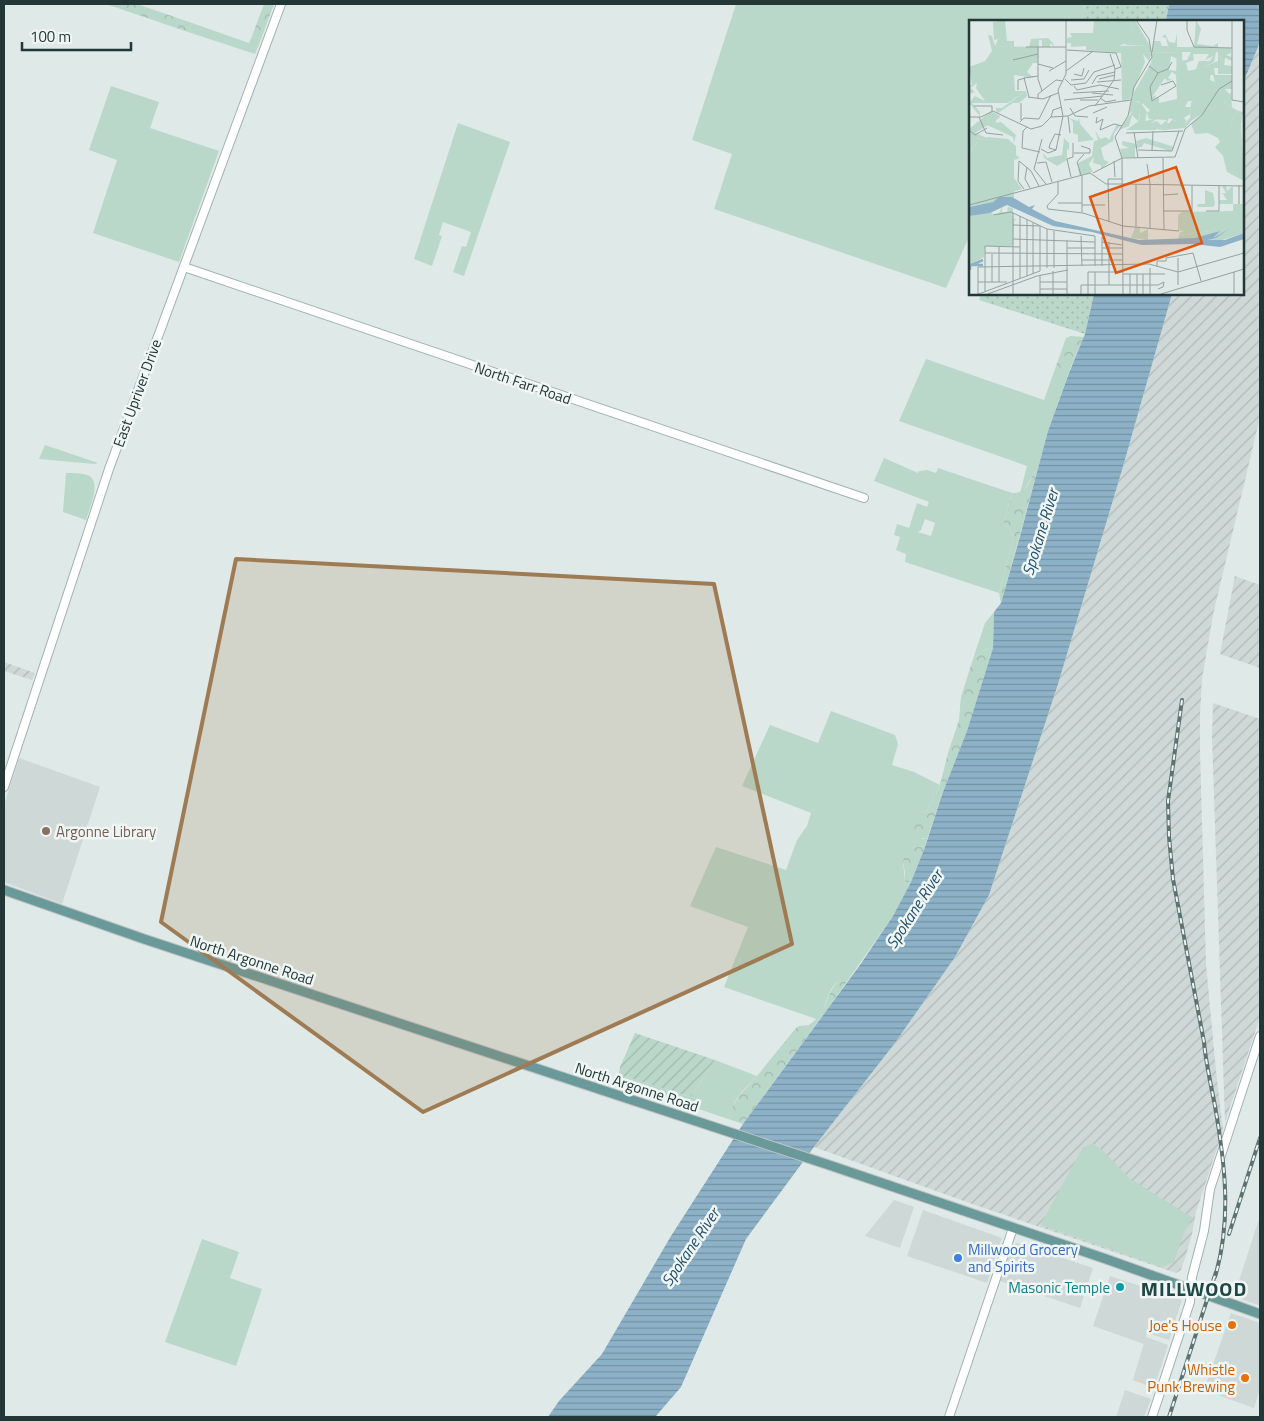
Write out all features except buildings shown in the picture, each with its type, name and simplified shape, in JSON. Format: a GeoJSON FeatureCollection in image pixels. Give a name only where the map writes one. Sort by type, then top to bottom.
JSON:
{"type":"FeatureCollection","features":[{"type":"Feature","properties":{"kind":"main road","name":"North Argonne Road"},"geometry":{"type":"LineString","coordinates":[[4,890],[144,939],[832,1166],[1260,1314]]}},
{"type":"Feature","properties":{"kind":"street","name":"East Upriver Drive"},"geometry":{"type":"LineString","coordinates":[[4,787],[108,471],[281,4]]}},
{"type":"Feature","properties":{"kind":"street","name":"North Farr Road"},"geometry":{"type":"LineString","coordinates":[[184,267],[864,498]]}},
{"type":"Feature","properties":{"kind":"street"},"geometry":{"type":"LineString","coordinates":[[1152,1417],[1190,1302],[1192,1277],[1204,1231],[1210,1190],[1260,1036]]}},
{"type":"Feature","properties":{"kind":"street"},"geometry":{"type":"LineString","coordinates":[[949,1417],[1013,1228]]}},
{"type":"Feature","properties":{"kind":"highlighted area"},"geometry":{"type":"Polygon","coordinates":[[[236,559],[714,584],[792,944],[423,1112],[161,922],[236,559]]]}},
{"type":"Feature","properties":{"kind":"shaded area"},"geometry":{"type":"Polygon","coordinates":[[[1260,42],[1260,417],[1213,615],[1202,679],[1200,715],[1206,964],[1223,1130],[1196,1212],[1186,1255],[1181,1270],[1176,1273],[972,1204],[814,1147],[895,1043],[955,957],[989,895],[1058,684],[1172,295],[1244,295],[1244,81],[1260,42]]]}},
{"type":"Feature","properties":{"kind":"shaded area"},"geometry":{"type":"Polygon","coordinates":[[[1235,576],[1260,585],[1260,668],[1220,654],[1235,576]]]}},
{"type":"Feature","properties":{"kind":"shaded area"},"geometry":{"type":"Polygon","coordinates":[[[4,662],[35,673],[32,680],[4,671],[4,662]]]}},
{"type":"Feature","properties":{"kind":"shaded area"},"geometry":{"type":"Polygon","coordinates":[[[1213,703],[1260,719],[1260,1017],[1225,1122],[1212,736],[1213,703]]]}},
{"type":"Feature","properties":{"kind":"shaded area"},"geometry":{"type":"Polygon","coordinates":[[[19,758],[100,787],[62,904],[4,882],[4,805],[19,758]]]}},
{"type":"Feature","properties":{"kind":"shaded area"},"geometry":{"type":"Polygon","coordinates":[[[894,1200],[914,1207],[900,1248],[865,1236],[894,1200]]]}},
{"type":"Feature","properties":{"kind":"shaded area"},"geometry":{"type":"Polygon","coordinates":[[[923,1210],[1002,1238],[987,1283],[907,1256],[923,1210]]]}},
{"type":"Feature","properties":{"kind":"shaded area"},"geometry":{"type":"Polygon","coordinates":[[[1260,1216],[1260,1306],[1234,1296],[1260,1216]]]}},
{"type":"Feature","properties":{"kind":"shaded area"},"geometry":{"type":"Polygon","coordinates":[[[1017,1243],[1093,1268],[1080,1308],[1000,1281],[1013,1245],[1017,1243]]]}},
{"type":"Feature","properties":{"kind":"shaded area"},"geometry":{"type":"Polygon","coordinates":[[[1110,1276],[1182,1300],[1169,1340],[1147,1333],[1146,1337],[1168,1345],[1154,1388],[1133,1380],[1144,1344],[1093,1326],[1110,1276]]]}},
{"type":"Feature","properties":{"kind":"shaded area"},"geometry":{"type":"Polygon","coordinates":[[[1231,1313],[1260,1323],[1260,1389],[1254,1408],[1204,1390],[1231,1313]]]}},
{"type":"Feature","properties":{"kind":"shaded area"},"geometry":{"type":"Polygon","coordinates":[[[1125,1390],[1151,1399],[1144,1417],[1116,1417],[1125,1390]]]}},
{"type":"Feature","properties":{"kind":"green space"},"geometry":{"type":"Polygon","coordinates":[[[106,4],[137,4],[192,23],[188,32],[106,4]]]}},
{"type":"Feature","properties":{"kind":"green space"},"geometry":{"type":"Polygon","coordinates":[[[264,4],[274,4],[261,39],[252,36],[264,4]]]}},
{"type":"Feature","properties":{"kind":"green space"},"geometry":{"type":"Polygon","coordinates":[[[736,4],[1085,4],[1082,20],[969,20],[969,237],[946,288],[714,209],[732,154],[692,140],[736,4]]]}},
{"type":"Feature","properties":{"kind":"green space"},"geometry":{"type":"Polygon","coordinates":[[[1085,4],[1169,4],[1166,20],[1082,20],[1085,4]]]}},
{"type":"Feature","properties":{"kind":"green space"},"geometry":{"type":"Polygon","coordinates":[[[192,23],[249,43],[252,36],[261,39],[255,54],[188,32],[192,23]]]}},
{"type":"Feature","properties":{"kind":"green space"},"geometry":{"type":"Polygon","coordinates":[[[111,86],[159,102],[150,128],[219,151],[179,262],[93,233],[117,160],[89,150],[111,86]]]}},
{"type":"Feature","properties":{"kind":"green space"},"geometry":{"type":"Polygon","coordinates":[[[458,123],[510,142],[464,276],[453,272],[462,246],[466,247],[471,232],[443,222],[439,235],[442,236],[432,266],[414,259],[458,123]]]}},
{"type":"Feature","properties":{"kind":"green space"},"geometry":{"type":"Polygon","coordinates":[[[981,295],[1094,295],[1085,334],[979,300],[981,295]]]}},
{"type":"Feature","properties":{"kind":"green space"},"geometry":{"type":"Polygon","coordinates":[[[1071,336],[1084,337],[1070,369],[1055,369],[1066,338],[1071,336]]]}},
{"type":"Feature","properties":{"kind":"green space"},"geometry":{"type":"Polygon","coordinates":[[[926,359],[1044,400],[1055,369],[1070,369],[1048,431],[1038,469],[1023,491],[1020,493],[1027,466],[899,421],[926,359]]]}},
{"type":"Feature","properties":{"kind":"green space"},"geometry":{"type":"Polygon","coordinates":[[[45,445],[98,463],[39,459],[45,445]]]}},
{"type":"Feature","properties":{"kind":"green space"},"geometry":{"type":"Polygon","coordinates":[[[884,458],[918,473],[919,471],[927,470],[936,473],[938,468],[1012,493],[1003,525],[1008,527],[1014,537],[999,593],[905,562],[906,554],[896,550],[900,537],[894,535],[897,524],[909,528],[917,503],[927,507],[929,502],[874,481],[884,458]],[[925,519],[921,530],[918,532],[931,536],[935,523],[925,519]]]}},
{"type":"Feature","properties":{"kind":"green space"},"geometry":{"type":"Polygon","coordinates":[[[1038,469],[1001,603],[999,593],[1014,537],[1008,527],[1003,525],[1012,493],[1023,491],[1038,469]]]}},
{"type":"Feature","properties":{"kind":"green space"},"geometry":{"type":"Polygon","coordinates":[[[66,473],[80,473],[92,478],[95,489],[86,520],[63,512],[66,473]]]}},
{"type":"Feature","properties":{"kind":"green space"},"geometry":{"type":"Polygon","coordinates":[[[994,612],[993,648],[984,650],[973,659],[985,623],[994,612]]]}},
{"type":"Feature","properties":{"kind":"green space"},"geometry":{"type":"Polygon","coordinates":[[[993,648],[967,731],[927,839],[921,838],[910,826],[911,819],[918,813],[927,811],[940,785],[959,720],[961,697],[973,659],[984,650],[993,648]]]}},
{"type":"Feature","properties":{"kind":"green space"},"geometry":{"type":"Polygon","coordinates":[[[831,711],[895,735],[898,744],[892,765],[914,772],[940,785],[927,811],[918,813],[922,839],[927,839],[925,847],[916,846],[903,862],[905,881],[911,882],[893,916],[848,980],[838,982],[832,988],[824,1007],[829,1007],[819,1020],[724,987],[748,927],[690,906],[716,847],[786,870],[797,840],[807,826],[811,813],[742,786],[770,725],[818,743],[831,711]]]}},
{"type":"Feature","properties":{"kind":"green space"},"geometry":{"type":"Polygon","coordinates":[[[916,846],[925,847],[911,882],[905,882],[903,862],[906,850],[916,846]]]}},
{"type":"Feature","properties":{"kind":"green space"},"geometry":{"type":"Polygon","coordinates":[[[848,980],[829,1007],[824,1008],[829,994],[837,982],[848,980]]]}},
{"type":"Feature","properties":{"kind":"green space"},"geometry":{"type":"Polygon","coordinates":[[[816,1019],[819,1020],[743,1124],[731,1120],[731,1109],[738,1097],[796,1028],[809,1025],[816,1019]]]}},
{"type":"Feature","properties":{"kind":"green space"},"geometry":{"type":"Polygon","coordinates":[[[635,1033],[715,1060],[691,1097],[619,1075],[620,1067],[635,1033]]]}},
{"type":"Feature","properties":{"kind":"green space"},"geometry":{"type":"Polygon","coordinates":[[[715,1060],[757,1076],[735,1101],[731,1120],[625,1084],[621,1081],[619,1075],[691,1097],[715,1060]]]}},
{"type":"Feature","properties":{"kind":"green space"},"geometry":{"type":"Polygon","coordinates":[[[1093,1144],[1101,1149],[1129,1178],[1193,1218],[1184,1232],[1174,1262],[1162,1267],[1041,1225],[1083,1147],[1093,1144]]]}},
{"type":"Feature","properties":{"kind":"green space"},"geometry":{"type":"Polygon","coordinates":[[[202,1239],[239,1252],[230,1278],[262,1289],[236,1366],[165,1342],[202,1239]]]}},
{"type":"Feature","properties":{"kind":"water"},"geometry":{"type":"Polygon","coordinates":[[[1169,4],[1260,4],[1260,42],[1244,81],[1244,20],[1166,20],[1169,4]]]}},
{"type":"Feature","properties":{"kind":"water","name":"Spokane River"},"geometry":{"type":"Polygon","coordinates":[[[1094,295],[1172,295],[1058,684],[989,895],[955,957],[895,1043],[814,1147],[746,1239],[681,1387],[655,1417],[548,1417],[559,1401],[602,1354],[671,1236],[743,1124],[860,965],[893,916],[911,882],[967,731],[993,648],[994,612],[1001,603],[1048,431],[1085,334],[1094,295]]]}},
{"type":"Feature","properties":{"kind":"railway"},"geometry":{"type":"LineString","coordinates":[[1182,700],[1168,801],[1169,837],[1173,879],[1222,1149],[1225,1192],[1224,1234],[1215,1277]]}},
{"type":"Feature","properties":{"kind":"railway"},"geometry":{"type":"LineString","coordinates":[[1229,1234],[1260,1138]]}},
{"type":"Feature","properties":{"kind":"railway"},"geometry":{"type":"LineString","coordinates":[[1169,1417],[1216,1272]]}},
{"type":"Feature","properties":{"kind":"place","name":"Argonne Library"},"geometry":{"type":"Point","coordinates":[46,831]}},
{"type":"Feature","properties":{"kind":"place","name":"Millwood Grocery and Spirits"},"geometry":{"type":"Point","coordinates":[958,1258]}},
{"type":"Feature","properties":{"kind":"place","name":"Masonic Temple"},"geometry":{"type":"Point","coordinates":[1120,1287]}},
{"type":"Feature","properties":{"kind":"place","name":"Joe's House"},"geometry":{"type":"Point","coordinates":[1232,1325]}},
{"type":"Feature","properties":{"kind":"place","name":"Whistle Punk Brewing"},"geometry":{"type":"Point","coordinates":[1245,1378]}},
{"type":"Feature","properties":{"kind":"district","name":"MILLWOOD"},"geometry":{"type":"Point","coordinates":[1194,1288]}}]}
